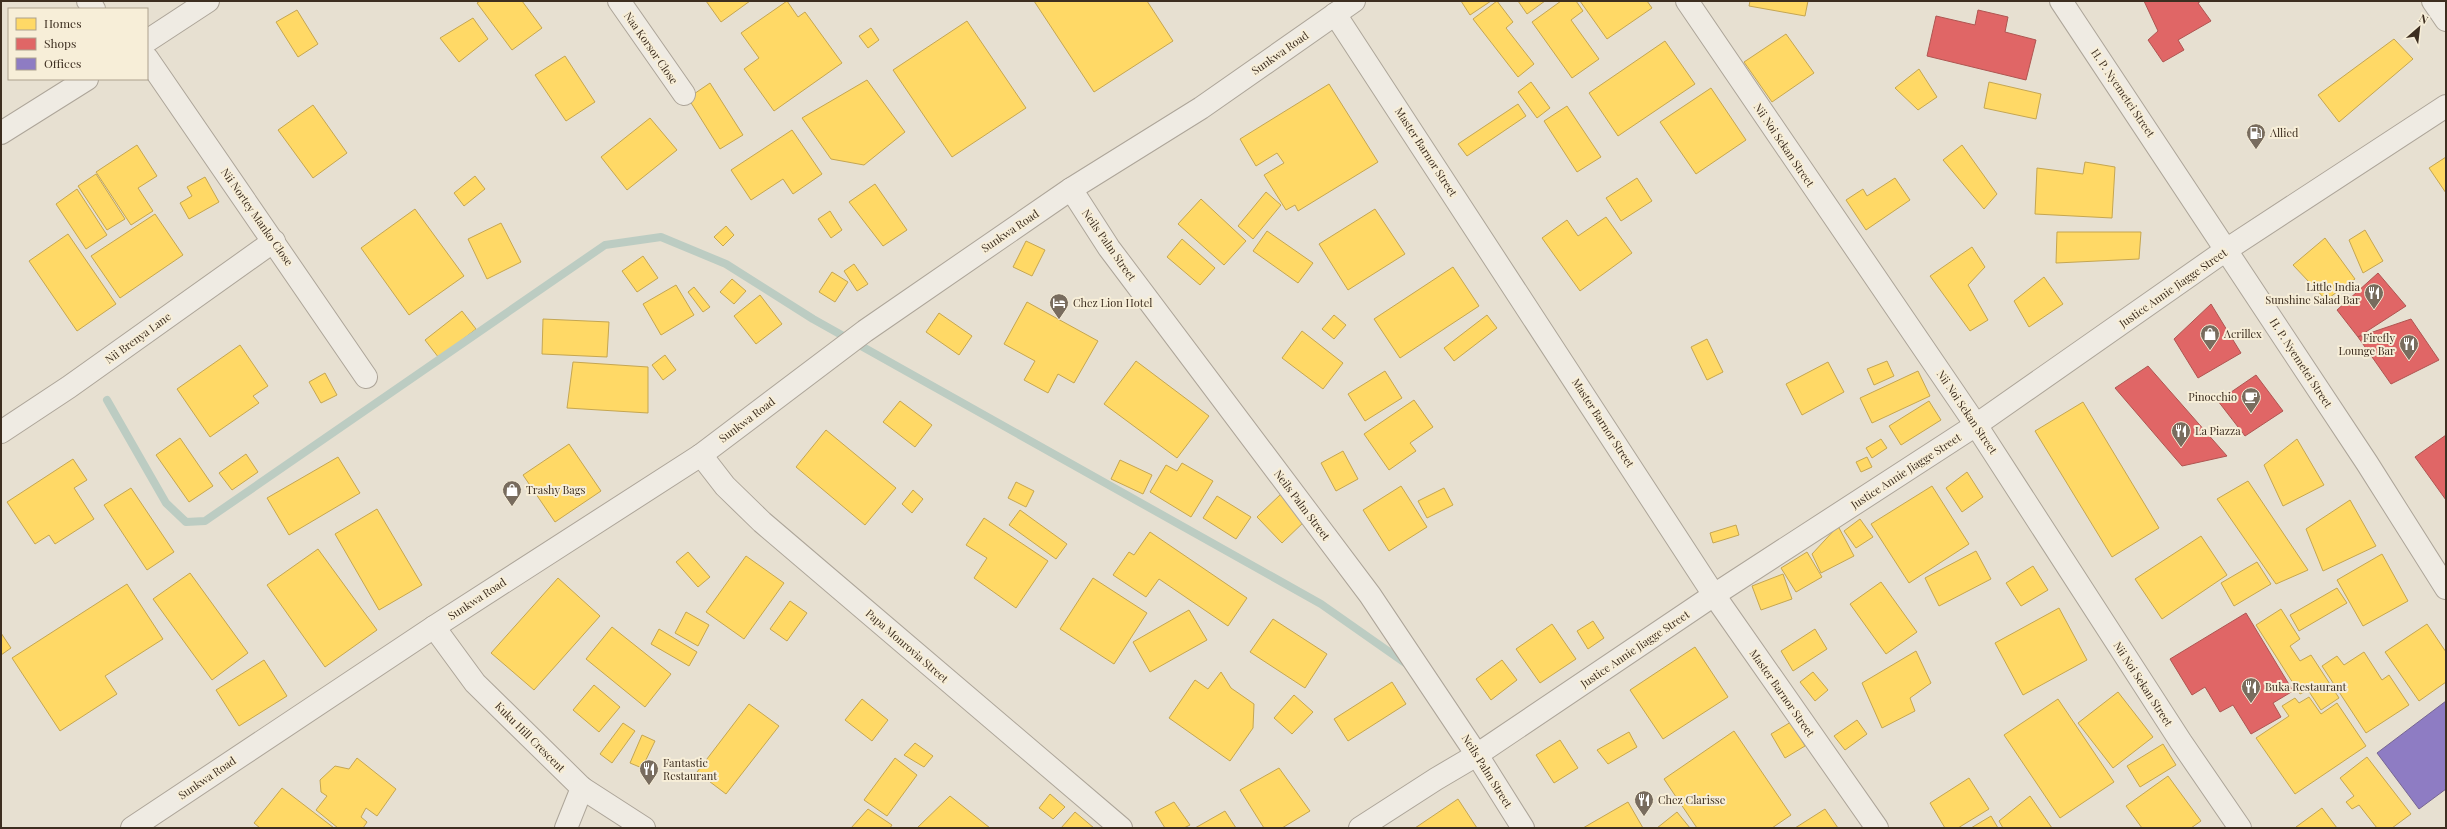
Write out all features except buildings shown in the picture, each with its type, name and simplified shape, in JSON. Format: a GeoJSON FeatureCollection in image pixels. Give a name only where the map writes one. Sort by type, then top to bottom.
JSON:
{"type":"FeatureCollection","features":[{"type":"Feature","properties":{"kind":"street"},"geometry":{"type":"LineString","coordinates":[[148,40],[208,1]]}},
{"type":"Feature","properties":{"kind":"street","name":"Naa Korsor Close"},"geometry":{"type":"LineString","coordinates":[[619,1],[684,94]]}},
{"type":"Feature","properties":{"kind":"street","name":"Sunkwa Road"},"geometry":{"type":"LineString","coordinates":[[132,828],[434,627],[701,455],[865,331],[1071,189],[1201,108],[1354,1]]}},
{"type":"Feature","properties":{"kind":"street","name":"Nii Noi Sekan Street"},"geometry":{"type":"LineString","coordinates":[[1687,1],[1976,425],[2181,742],[2240,828]]}},
{"type":"Feature","properties":{"kind":"street","name":"H. P. Nyemetei Street"},"geometry":{"type":"LineString","coordinates":[[2061,1],[2367,463],[2446,588]]}},
{"type":"Feature","properties":{"kind":"street"},"geometry":{"type":"LineString","coordinates":[[2433,1],[2446,20]]}},
{"type":"Feature","properties":{"kind":"street","name":"Master Barnor Street"},"geometry":{"type":"LineString","coordinates":[[1335,14],[1714,595],[1877,828]]}},
{"type":"Feature","properties":{"kind":"street","name":"Nii Nortey Manko Close"},"geometry":{"type":"LineString","coordinates":[[148,59],[366,377]]}},
{"type":"Feature","properties":{"kind":"street"},"geometry":{"type":"LineString","coordinates":[[1,133],[85,80]]}},
{"type":"Feature","properties":{"kind":"street","name":"Justice Annie Jiagge Street"},"geometry":{"type":"LineString","coordinates":[[1360,828],[1436,778],[1476,756],[1714,595],[1976,425],[2226,250],[2446,106]]}},
{"type":"Feature","properties":{"kind":"street","name":"Neils Palm Street"},"geometry":{"type":"LineString","coordinates":[[1071,189],[1109,248],[1370,595],[1523,828]]}},
{"type":"Feature","properties":{"kind":"street","name":"Nii Brenya Lane"},"geometry":{"type":"LineString","coordinates":[[1,432],[69,387],[274,241]]}},
{"type":"Feature","properties":{"kind":"street","name":"Papa Monrovia Street"},"geometry":{"type":"LineString","coordinates":[[701,455],[725,486],[762,522],[1121,828]]}},
{"type":"Feature","properties":{"kind":"street","name":"Kuku Hill Crescent"},"geometry":{"type":"LineString","coordinates":[[434,627],[475,683],[582,788],[644,828]]}},
{"type":"Feature","properties":{"kind":"street"},"geometry":{"type":"LineString","coordinates":[[566,828],[582,788]]}},
{"type":"Feature","properties":{"kind":"waterway"},"geometry":{"type":"LineString","coordinates":[[107,400],[166,503],[186,522],[205,521],[605,245],[661,237],[726,264],[813,319],[1321,604],[1408,665]]}},
{"type":"Feature","properties":{"kind":"place","name":"Allied"},"geometry":{"type":"Point","coordinates":[2256,150]}},
{"type":"Feature","properties":{"kind":"place","name":"Little India Sunshine Salad Bar"},"geometry":{"type":"Point","coordinates":[2374,310]}},
{"type":"Feature","properties":{"kind":"place","name":"Chez Lion Hotel"},"geometry":{"type":"Point","coordinates":[1059,320]}},
{"type":"Feature","properties":{"kind":"place","name":"Acrillex"},"geometry":{"type":"Point","coordinates":[2210,351]}},
{"type":"Feature","properties":{"kind":"place","name":"Firefly Lounge Bar"},"geometry":{"type":"Point","coordinates":[2409,361]}},
{"type":"Feature","properties":{"kind":"place","name":"Pinocchio"},"geometry":{"type":"Point","coordinates":[2251,414]}},
{"type":"Feature","properties":{"kind":"place","name":"La Piazza"},"geometry":{"type":"Point","coordinates":[2181,448]}},
{"type":"Feature","properties":{"kind":"place","name":"Trashy Bags"},"geometry":{"type":"Point","coordinates":[512,507]}},
{"type":"Feature","properties":{"kind":"place","name":"Buka Restaurant"},"geometry":{"type":"Point","coordinates":[2251,704]}},
{"type":"Feature","properties":{"kind":"place","name":"Fantastic Restaurant"},"geometry":{"type":"Point","coordinates":[649,786]}},
{"type":"Feature","properties":{"kind":"place","name":"Chez Clarisse"},"geometry":{"type":"Point","coordinates":[1644,817]}}]}
